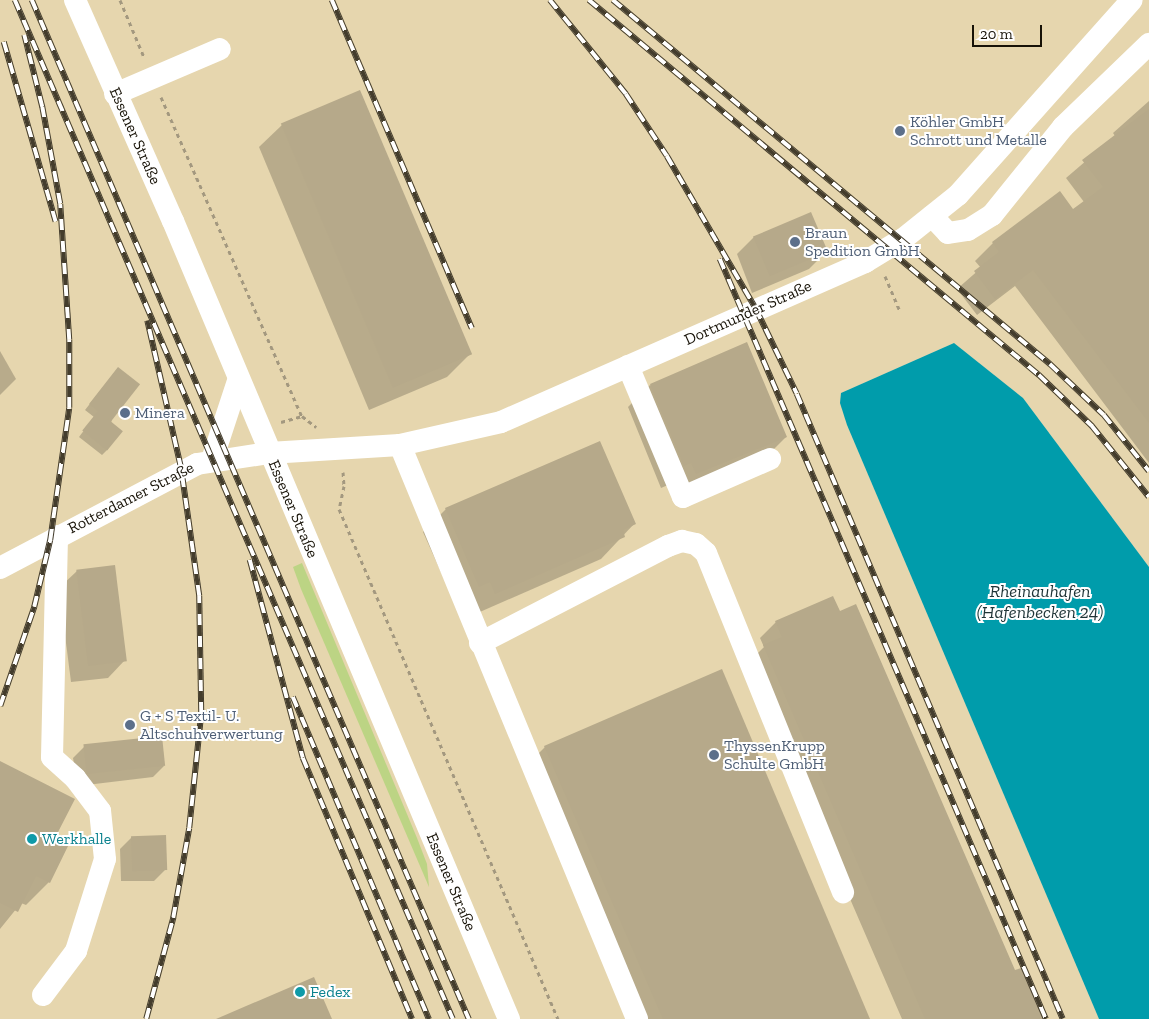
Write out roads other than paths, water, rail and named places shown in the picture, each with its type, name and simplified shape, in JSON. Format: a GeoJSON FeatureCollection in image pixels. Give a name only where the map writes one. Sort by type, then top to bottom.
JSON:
{"type":"FeatureCollection","features":[{"type":"Feature","properties":{"kind":"street","name":"Essener Straße"},"geometry":{"type":"LineString","coordinates":[[75,0],[115,94],[173,220],[238,381],[509,1019]]}},
{"type":"Feature","properties":{"kind":"street","name":"Dortmunder Straße"},"geometry":{"type":"LineString","coordinates":[[269,453],[332,448],[400,446],[500,422],[877,256],[958,195],[1132,0]]}},
{"type":"Feature","properties":{"kind":"street"},"geometry":{"type":"LineString","coordinates":[[932,216],[948,233],[968,230],[992,215],[1063,127],[1149,44]]}},
{"type":"Feature","properties":{"kind":"street"},"geometry":{"type":"LineString","coordinates":[[115,94],[220,50]]}},
{"type":"Feature","properties":{"kind":"street"},"geometry":{"type":"LineString","coordinates":[[628,366],[682,497],[770,459]]}},
{"type":"Feature","properties":{"kind":"street"},"geometry":{"type":"LineString","coordinates":[[212,460],[238,381]]}},
{"type":"Feature","properties":{"kind":"street"},"geometry":{"type":"LineString","coordinates":[[400,446],[637,1019]]}},
{"type":"Feature","properties":{"kind":"street","name":"Rotterdamer Straße"},"geometry":{"type":"LineString","coordinates":[[0,568],[181,469],[212,460],[269,453]]}},
{"type":"Feature","properties":{"kind":"street"},"geometry":{"type":"LineString","coordinates":[[43,995],[76,951],[105,859],[100,812],[75,778],[52,757],[57,536]]}},
{"type":"Feature","properties":{"kind":"street"},"geometry":{"type":"LineString","coordinates":[[480,643],[668,546],[682,541],[696,544],[706,553],[843,892]]}},
{"type":"Feature","properties":{"kind":"water","name":"Rheinauhafen (Hafenbecken 24)"},"geometry":{"type":"Polygon","coordinates":[[[954,343],[1023,398],[1149,567],[1149,1019],[1099,1019],[847,425],[840,403],[841,393],[954,343]]]}},
{"type":"Feature","properties":{"kind":"railway"},"geometry":{"type":"LineString","coordinates":[[15,0],[453,1019]]}},
{"type":"Feature","properties":{"kind":"railway"},"geometry":{"type":"LineString","coordinates":[[32,0],[469,1019]]}},
{"type":"Feature","properties":{"kind":"railway"},"geometry":{"type":"LineString","coordinates":[[332,0],[472,328]]}},
{"type":"Feature","properties":{"kind":"railway"},"geometry":{"type":"LineString","coordinates":[[550,0],[626,94],[667,156],[756,309],[797,394],[1063,1019]]}},
{"type":"Feature","properties":{"kind":"railway"},"geometry":{"type":"LineString","coordinates":[[589,0],[1039,375],[1092,426],[1149,497]]}},
{"type":"Feature","properties":{"kind":"railway"},"geometry":{"type":"LineString","coordinates":[[613,0],[1050,364],[1104,415],[1149,471]]}},
{"type":"Feature","properties":{"kind":"railway"},"geometry":{"type":"LineString","coordinates":[[0,706],[34,607],[50,540],[69,408],[69,340],[60,204],[42,107],[24,35]]}},
{"type":"Feature","properties":{"kind":"railway"},"geometry":{"type":"LineString","coordinates":[[4,42],[56,222]]}},
{"type":"Feature","properties":{"kind":"railway"},"geometry":{"type":"LineString","coordinates":[[720,259],[1046,1019]]}},
{"type":"Feature","properties":{"kind":"railway"},"geometry":{"type":"LineString","coordinates":[[146,1019],[173,918],[189,828],[201,713],[199,596],[181,469],[147,321]]}},
{"type":"Feature","properties":{"kind":"railway"},"geometry":{"type":"LineString","coordinates":[[250,560],[303,758],[412,1019]]}},
{"type":"Feature","properties":{"kind":"railway"},"geometry":{"type":"LineString","coordinates":[[293,697],[429,1019]]}},
{"type":"Feature","properties":{"kind":"place","name":"Köhler GmbH Schrott und Metalle"},"geometry":{"type":"Point","coordinates":[900,131]}},
{"type":"Feature","properties":{"kind":"place","name":"Braun Spedition GmbH"},"geometry":{"type":"Point","coordinates":[795,242]}},
{"type":"Feature","properties":{"kind":"place","name":"Minera"},"geometry":{"type":"Point","coordinates":[125,413]}},
{"type":"Feature","properties":{"kind":"place","name":"G + S Textil- U. Altschuhverwertung"},"geometry":{"type":"Point","coordinates":[130,725]}},
{"type":"Feature","properties":{"kind":"place","name":"ThyssenKrupp Schulte GmbH"},"geometry":{"type":"Point","coordinates":[714,755]}},
{"type":"Feature","properties":{"kind":"place","name":"Werkhalle"},"geometry":{"type":"Point","coordinates":[32,839]}},
{"type":"Feature","properties":{"kind":"place","name":"Fedex"},"geometry":{"type":"Point","coordinates":[300,992]}}]}
